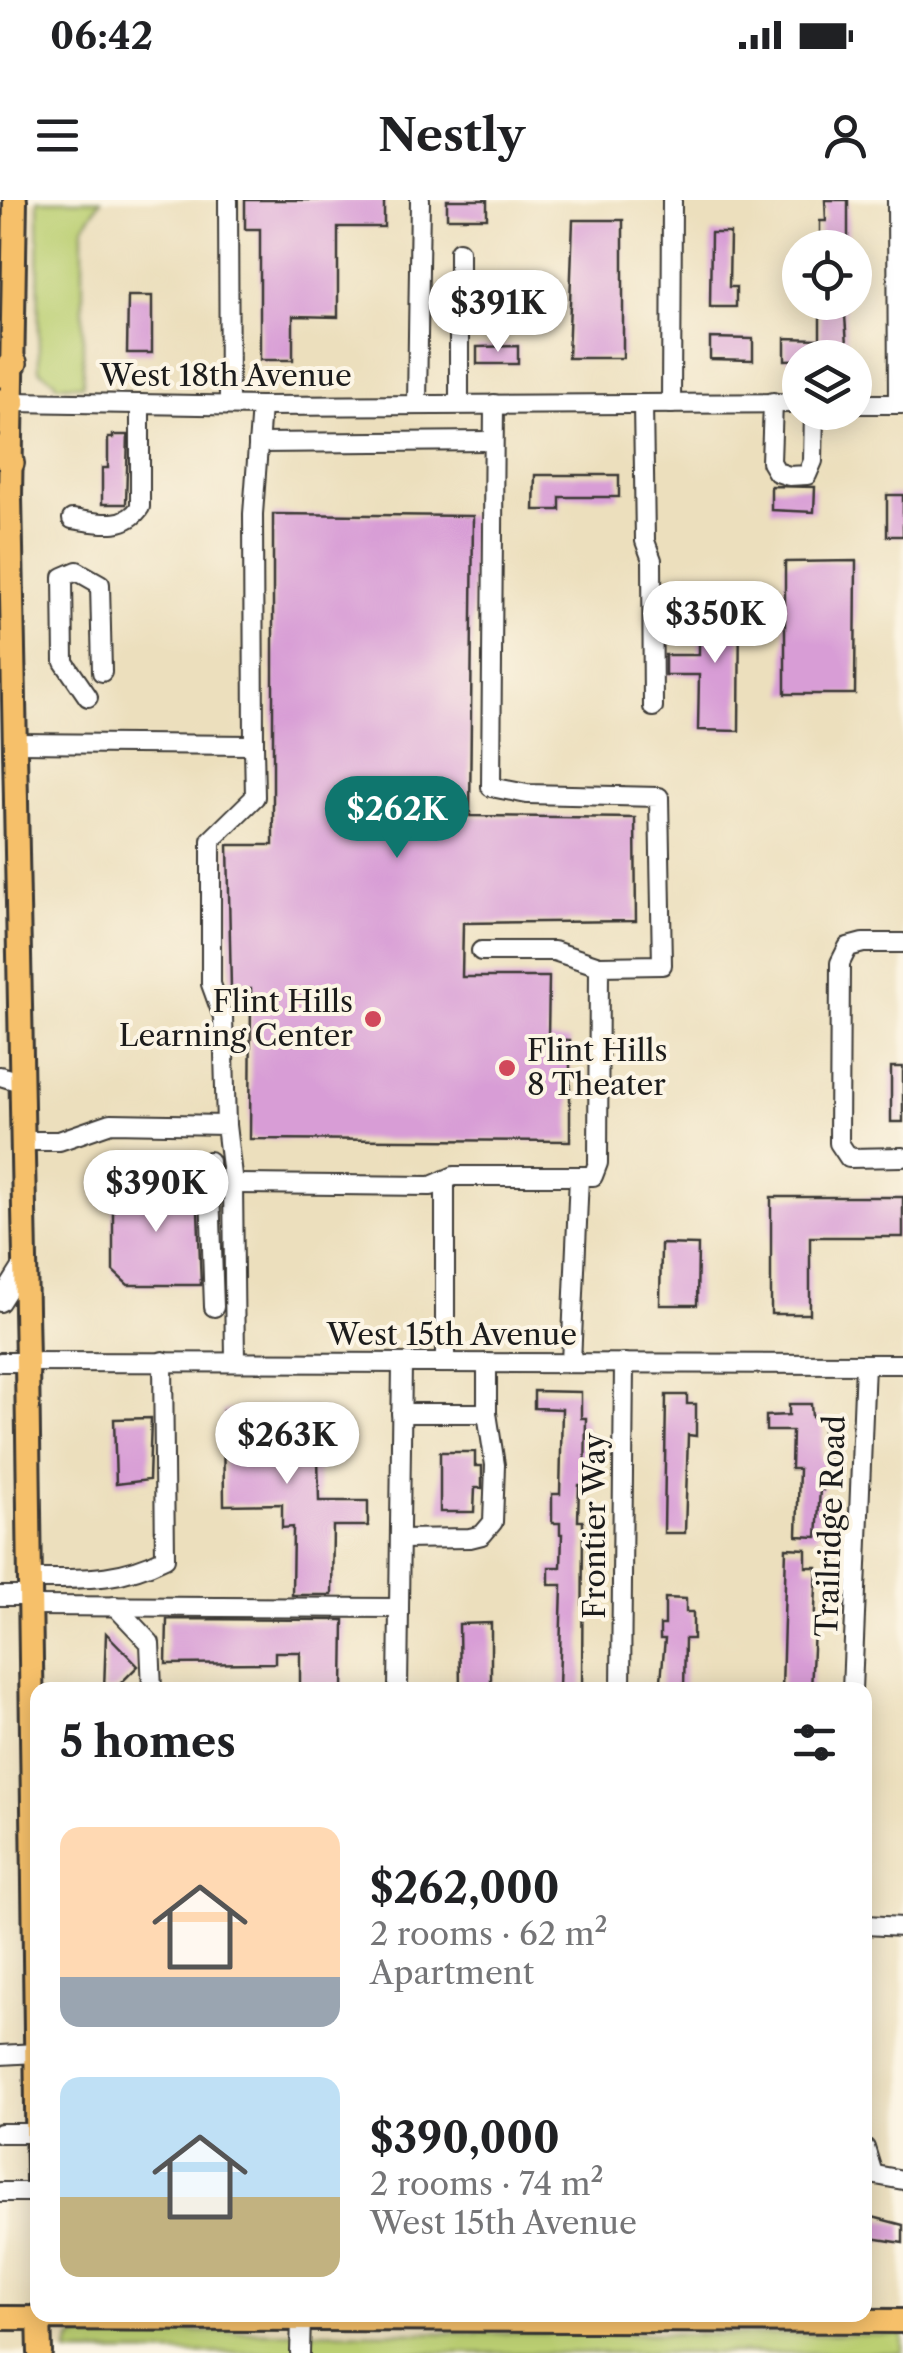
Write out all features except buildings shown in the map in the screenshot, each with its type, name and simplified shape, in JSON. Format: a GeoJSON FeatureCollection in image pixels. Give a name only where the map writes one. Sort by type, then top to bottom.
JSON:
{"type":"FeatureCollection","features":[{"type":"Feature","properties":{"kind":"main road"},"geometry":{"type":"LineString","coordinates":[[15,200],[5,456],[10,1079],[20,1142],[30,1682]]}},
{"type":"Feature","properties":{"kind":"main road"},"geometry":{"type":"LineString","coordinates":[[0,2318],[30,2317]]}},
{"type":"Feature","properties":{"kind":"main road"},"geometry":{"type":"LineString","coordinates":[[872,2321],[903,2321]]}},
{"type":"Feature","properties":{"kind":"main road"},"geometry":{"type":"LineString","coordinates":[[40,2322],[40,2353]]}},
{"type":"Feature","properties":{"kind":"street"},"geometry":{"type":"LineString","coordinates":[[228,200],[229,405]]}},
{"type":"Feature","properties":{"kind":"street"},"geometry":{"type":"LineString","coordinates":[[417,404],[420,200]]}},
{"type":"Feature","properties":{"kind":"street"},"geometry":{"type":"LineString","coordinates":[[672,200],[672,404]]}},
{"type":"Feature","properties":{"kind":"street"},"geometry":{"type":"LineString","coordinates":[[872,404],[901,404],[898,200]]}},
{"type":"Feature","properties":{"kind":"street"},"geometry":{"type":"LineString","coordinates":[[459,251],[459,404]]}},
{"type":"Feature","properties":{"kind":"street","name":"West 18th Avenue"},"geometry":{"type":"LineString","coordinates":[[6,402],[261,406],[782,402]]}},
{"type":"Feature","properties":{"kind":"street"},"geometry":{"type":"LineString","coordinates":[[773,402],[772,462],[777,472],[789,476],[808,474],[813,460],[814,430]]}},
{"type":"Feature","properties":{"kind":"street"},"geometry":{"type":"LineString","coordinates":[[72,519],[122,522],[136,514],[140,507],[140,404]]}},
{"type":"Feature","properties":{"kind":"street"},"geometry":{"type":"LineString","coordinates":[[482,951],[554,951],[598,966],[662,964],[659,797],[528,794],[491,787],[494,404]]}},
{"type":"Feature","properties":{"kind":"street"},"geometry":{"type":"LineString","coordinates":[[643,404],[646,541],[652,560],[653,707]]}},
{"type":"Feature","properties":{"kind":"street"},"geometry":{"type":"LineString","coordinates":[[235,1362],[234,1184],[226,1124],[222,1017],[211,984],[211,840],[255,798],[253,514],[261,406]]}},
{"type":"Feature","properties":{"kind":"street"},"geometry":{"type":"LineString","coordinates":[[258,442],[492,442]]}},
{"type":"Feature","properties":{"kind":"street"},"geometry":{"type":"LineString","coordinates":[[88,698],[64,662],[62,576],[76,571],[100,584],[102,672]]}},
{"type":"Feature","properties":{"kind":"street"},"geometry":{"type":"LineString","coordinates":[[10,737],[254,745]]}},
{"type":"Feature","properties":{"kind":"street"},"geometry":{"type":"LineString","coordinates":[[903,944],[863,943],[848,947],[840,963],[839,1142],[849,1158],[903,1158]]}},
{"type":"Feature","properties":{"kind":"street"},"geometry":{"type":"LineString","coordinates":[[234,1184],[431,1186],[454,1176],[594,1176],[598,1163],[598,966]]}},
{"type":"Feature","properties":{"kind":"street"},"geometry":{"type":"LineString","coordinates":[[20,1142],[59,1141],[111,1123],[226,1124]]}},
{"type":"Feature","properties":{"kind":"street"},"geometry":{"type":"LineString","coordinates":[[209,1161],[214,1307]]}},
{"type":"Feature","properties":{"kind":"street"},"geometry":{"type":"LineString","coordinates":[[571,1363],[579,1176]]}},
{"type":"Feature","properties":{"kind":"street"},"geometry":{"type":"LineString","coordinates":[[444,1363],[445,1180]]}},
{"type":"Feature","properties":{"kind":"street"},"geometry":{"type":"LineString","coordinates":[[0,1302],[24,1264]]}},
{"type":"Feature","properties":{"kind":"street","name":"West 15th Avenue"},"geometry":{"type":"LineString","coordinates":[[0,1362],[903,1364]]}},
{"type":"Feature","properties":{"kind":"street"},"geometry":{"type":"LineString","coordinates":[[0,1596],[29,1594],[137,1572],[164,1558],[163,1362]]}},
{"type":"Feature","properties":{"kind":"street"},"geometry":{"type":"LineString","coordinates":[[398,1682],[402,1362]]}},
{"type":"Feature","properties":{"kind":"street"},"geometry":{"type":"LineString","coordinates":[[400,1540],[470,1538],[482,1535],[493,1522],[495,1465],[487,1413],[487,1363]]}},
{"type":"Feature","properties":{"kind":"street","name":"Frontier Way"},"geometry":{"type":"LineString","coordinates":[[621,1682],[624,1363]]}},
{"type":"Feature","properties":{"kind":"street","name":"Trailridge Road"},"geometry":{"type":"LineString","coordinates":[[852,1682],[865,1364]]}},
{"type":"Feature","properties":{"kind":"street"},"geometry":{"type":"LineString","coordinates":[[401,1413],[487,1413]]}},
{"type":"Feature","properties":{"kind":"street"},"geometry":{"type":"LineString","coordinates":[[29,1594],[116,1606],[399,1608]]}},
{"type":"Feature","properties":{"kind":"street"},"geometry":{"type":"LineString","coordinates":[[116,1606],[150,1644],[152,1682]]}},
{"type":"Feature","properties":{"kind":"street"},"geometry":{"type":"LineString","coordinates":[[872,1925],[903,1927]]}},
{"type":"Feature","properties":{"kind":"street"},"geometry":{"type":"LineString","coordinates":[[0,2055],[30,2053]]}},
{"type":"Feature","properties":{"kind":"street"},"geometry":{"type":"LineString","coordinates":[[0,2133],[30,2133]]}},
{"type":"Feature","properties":{"kind":"street"},"geometry":{"type":"LineString","coordinates":[[872,2175],[903,2180]]}},
{"type":"Feature","properties":{"kind":"street"},"geometry":{"type":"LineString","coordinates":[[0,2192],[30,2192]]}},
{"type":"Feature","properties":{"kind":"street"},"geometry":{"type":"LineString","coordinates":[[300,2353],[302,2322]]}},
{"type":"Feature","properties":{"kind":"green space"},"geometry":{"type":"Polygon","coordinates":[[[38,200],[101,200],[83,227],[83,385],[56,385],[39,370],[38,200]]]}},
{"type":"Feature","properties":{"kind":"green space"},"geometry":{"type":"Polygon","coordinates":[[[92,2331],[903,2335],[903,2353],[67,2353],[72,2339],[92,2331]]]}},
{"type":"Feature","properties":{"kind":"place","name":"Flint Hills Learning Center"},"geometry":{"type":"Point","coordinates":[373,1019]}},
{"type":"Feature","properties":{"kind":"place","name":"Flint Hills 8 Theater"},"geometry":{"type":"Point","coordinates":[507,1068]}}]}
